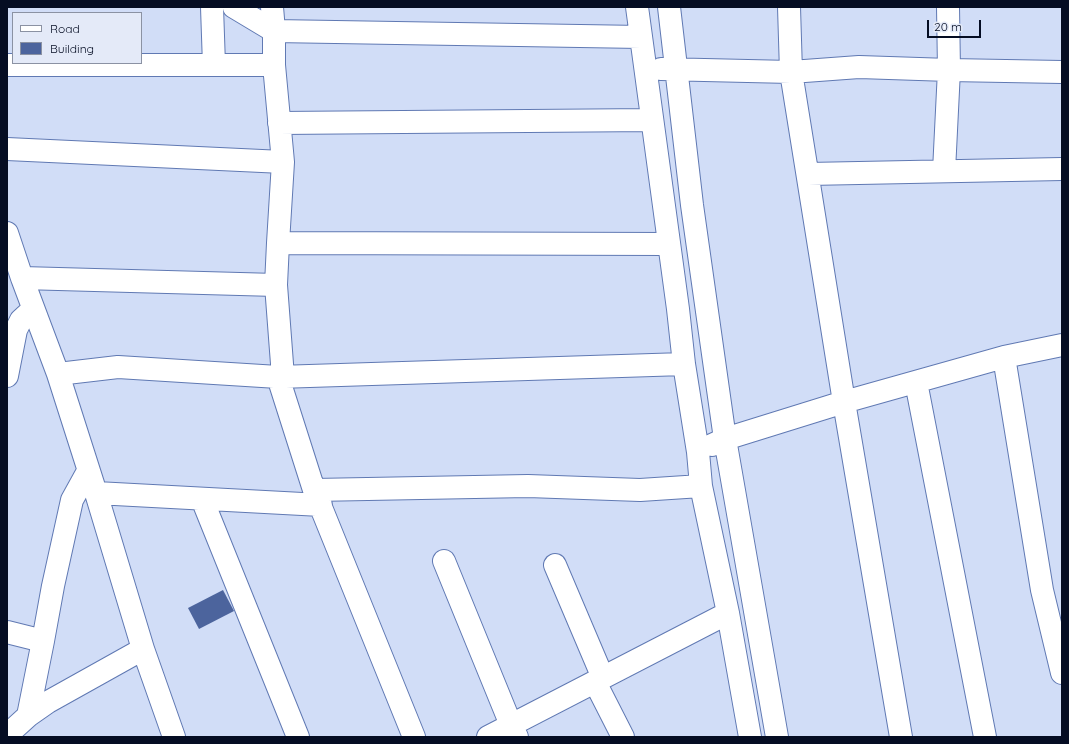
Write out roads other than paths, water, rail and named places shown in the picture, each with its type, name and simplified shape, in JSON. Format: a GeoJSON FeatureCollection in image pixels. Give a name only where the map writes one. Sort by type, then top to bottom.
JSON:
{"type":"FeatureCollection","features":[{"type":"Feature","properties":{"kind":"street"},"geometry":{"type":"LineString","coordinates":[[212,7],[214,65]]}},
{"type":"Feature","properties":{"kind":"street"},"geometry":{"type":"LineString","coordinates":[[234,7],[274,32],[641,37]]}},
{"type":"Feature","properties":{"kind":"street"},"geometry":{"type":"LineString","coordinates":[[272,7],[274,65],[283,162],[276,285],[280,377],[318,498],[414,737]]}},
{"type":"Feature","properties":{"kind":"street"},"geometry":{"type":"LineString","coordinates":[[637,7],[678,309],[684,364],[698,452],[701,486],[728,613],[750,737]]}},
{"type":"Feature","properties":{"kind":"street"},"geometry":{"type":"LineString","coordinates":[[669,7],[692,205],[725,439],[777,737]]}},
{"type":"Feature","properties":{"kind":"street"},"geometry":{"type":"LineString","coordinates":[[789,7],[791,72],[844,402],[901,737]]}},
{"type":"Feature","properties":{"kind":"street"},"geometry":{"type":"LineString","coordinates":[[944,171],[950,70],[948,7]]}},
{"type":"Feature","properties":{"kind":"street"},"geometry":{"type":"LineString","coordinates":[[7,65],[274,65]]}},
{"type":"Feature","properties":{"kind":"street"},"geometry":{"type":"LineString","coordinates":[[645,68],[791,72],[859,67],[1062,72]]}},
{"type":"Feature","properties":{"kind":"street"},"geometry":{"type":"LineString","coordinates":[[280,123],[652,120]]}},
{"type":"Feature","properties":{"kind":"street"},"geometry":{"type":"LineString","coordinates":[[7,149],[283,162]]}},
{"type":"Feature","properties":{"kind":"street"},"geometry":{"type":"LineString","coordinates":[[808,174],[1062,169]]}},
{"type":"Feature","properties":{"kind":"street"},"geometry":{"type":"LineString","coordinates":[[7,233],[33,309],[58,374],[143,649],[173,737]]}},
{"type":"Feature","properties":{"kind":"street"},"geometry":{"type":"LineString","coordinates":[[278,243],[669,244]]}},
{"type":"Feature","properties":{"kind":"street"},"geometry":{"type":"LineString","coordinates":[[22,278],[276,285]]}},
{"type":"Feature","properties":{"kind":"street"},"geometry":{"type":"LineString","coordinates":[[7,376],[16,330],[21,320],[33,309]]}},
{"type":"Feature","properties":{"kind":"street"},"geometry":{"type":"LineString","coordinates":[[698,452],[725,439],[844,402],[1004,357],[1062,345]]}},
{"type":"Feature","properties":{"kind":"street"},"geometry":{"type":"LineString","coordinates":[[1004,357],[1042,590],[1062,673]]}},
{"type":"Feature","properties":{"kind":"street"},"geometry":{"type":"LineString","coordinates":[[58,374],[118,367],[280,377],[684,364]]}},
{"type":"Feature","properties":{"kind":"street"},"geometry":{"type":"LineString","coordinates":[[916,382],[985,737]]}},
{"type":"Feature","properties":{"kind":"street"},"geometry":{"type":"LineString","coordinates":[[28,716],[52,586],[72,500],[88,470]]}},
{"type":"Feature","properties":{"kind":"street"},"geometry":{"type":"LineString","coordinates":[[96,494],[202,498],[318,498],[528,486],[640,490],[701,486]]}},
{"type":"Feature","properties":{"kind":"street"},"geometry":{"type":"LineString","coordinates":[[202,498],[298,737]]}},
{"type":"Feature","properties":{"kind":"street"},"geometry":{"type":"LineString","coordinates":[[444,561],[514,731]]}},
{"type":"Feature","properties":{"kind":"street"},"geometry":{"type":"LineString","coordinates":[[555,565],[599,680],[623,737]]}},
{"type":"Feature","properties":{"kind":"street"},"geometry":{"type":"LineString","coordinates":[[488,737],[514,731],[599,680],[728,613]]}},
{"type":"Feature","properties":{"kind":"street"},"geometry":{"type":"LineString","coordinates":[[7,632],[43,641]]}},
{"type":"Feature","properties":{"kind":"street"},"geometry":{"type":"LineString","coordinates":[[7,735],[28,716],[48,702],[143,649]]}}]}
